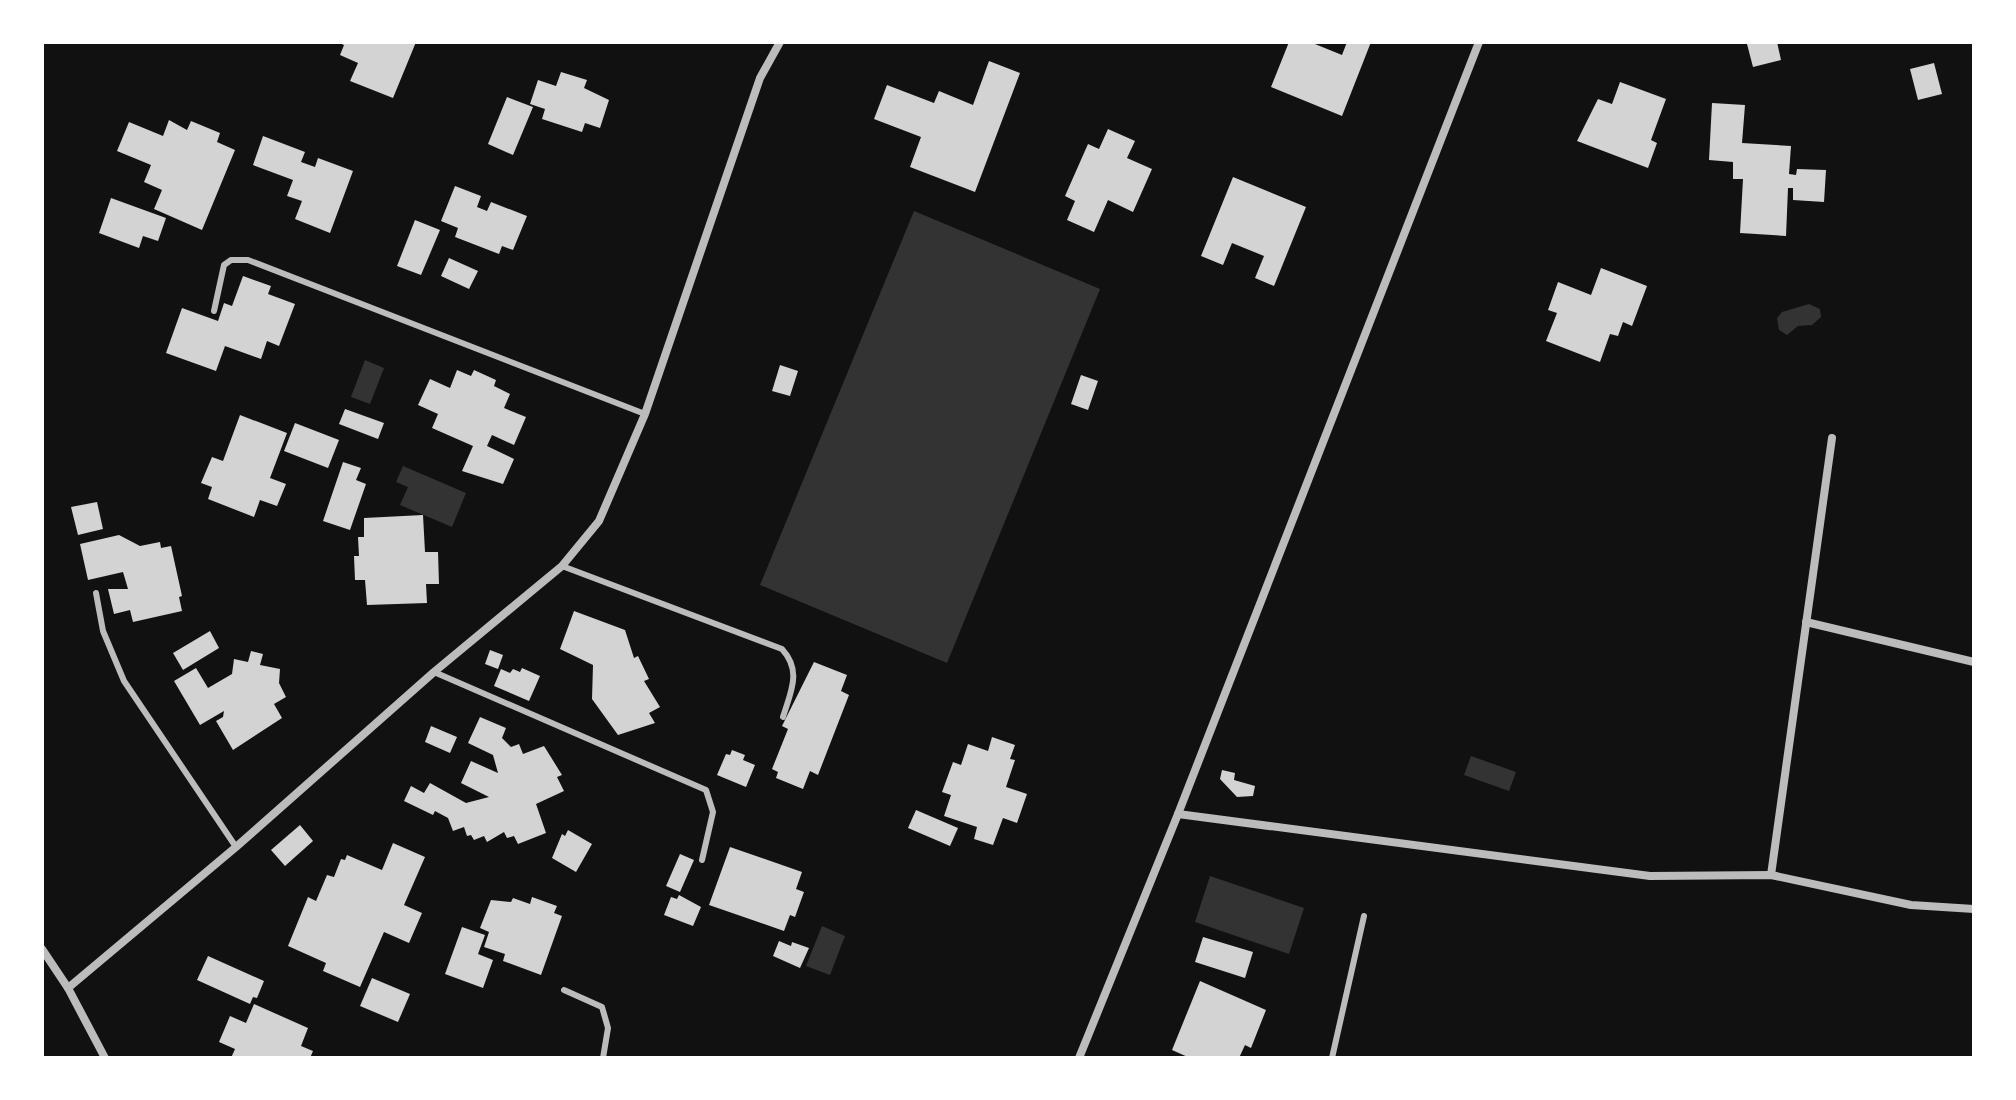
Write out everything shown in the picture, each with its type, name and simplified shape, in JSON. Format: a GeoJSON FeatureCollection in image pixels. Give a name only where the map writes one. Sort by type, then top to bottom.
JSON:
{"type":"FeatureCollection","features":[{"type":"Feature","properties":{"kind":"street"},"geometry":{"type":"LineString","coordinates":[[68,988],[236,847],[434,672],[562,566],[599,521],[645,414],[760,78],[780,42]]}},
{"type":"Feature","properties":{"kind":"street"},"geometry":{"type":"LineString","coordinates":[[1079,1058],[1178,814],[1479,42]]}},
{"type":"Feature","properties":{"kind":"street"},"geometry":{"type":"LineString","coordinates":[[1771,875],[1832,438]]}},
{"type":"Feature","properties":{"kind":"street"},"geometry":{"type":"LineString","coordinates":[[1806,622],[1974,662]]}},
{"type":"Feature","properties":{"kind":"street"},"geometry":{"type":"LineString","coordinates":[[1178,814],[1650,876],[1771,875],[1911,905],[1974,909]]}},
{"type":"Feature","properties":{"kind":"street"},"geometry":{"type":"LineString","coordinates":[[42,949],[68,988],[105,1058]]}},
{"type":"Feature","properties":{"kind":"lane"},"geometry":{"type":"LineString","coordinates":[[214,311],[224,265],[231,260],[248,260],[645,414]]}},
{"type":"Feature","properties":{"kind":"lane"},"geometry":{"type":"LineString","coordinates":[[562,566],[782,649],[791,660],[795,680],[783,717]]}},
{"type":"Feature","properties":{"kind":"lane"},"geometry":{"type":"LineString","coordinates":[[96,593],[103,631],[124,681],[236,847]]}},
{"type":"Feature","properties":{"kind":"lane"},"geometry":{"type":"LineString","coordinates":[[434,672],[706,790],[713,812],[702,860]]}},
{"type":"Feature","properties":{"kind":"lane"},"geometry":{"type":"LineString","coordinates":[[1332,1058],[1364,916]]}},
{"type":"Feature","properties":{"kind":"lane"},"geometry":{"type":"LineString","coordinates":[[564,990],[602,1007],[608,1028],[603,1058]]}},
{"type":"Feature","properties":{"kind":"shaded area"},"geometry":{"type":"Polygon","coordinates":[[[914,211],[1100,289],[947,663],[760,585],[914,211]]]}},
{"type":"Feature","properties":{"kind":"shaded area"},"geometry":{"type":"Polygon","coordinates":[[[1809,304],[1820,309],[1821,317],[1812,325],[1798,326],[1787,335],[1779,330],[1777,318],[1782,312],[1809,304]]]}},
{"type":"Feature","properties":{"kind":"shaded area"},"geometry":{"type":"Polygon","coordinates":[[[365,360],[384,368],[370,404],[351,397],[365,360]]]}},
{"type":"Feature","properties":{"kind":"shaded area"},"geometry":{"type":"Polygon","coordinates":[[[403,466],[466,493],[452,527],[400,505],[408,487],[396,482],[403,466]]]}},
{"type":"Feature","properties":{"kind":"shaded area"},"geometry":{"type":"Polygon","coordinates":[[[1471,756],[1516,772],[1509,791],[1464,775],[1471,756]]]}},
{"type":"Feature","properties":{"kind":"shaded area"},"geometry":{"type":"Polygon","coordinates":[[[1210,876],[1304,908],[1289,954],[1195,922],[1210,876]]]}},
{"type":"Feature","properties":{"kind":"shaded area"},"geometry":{"type":"Polygon","coordinates":[[[822,926],[845,936],[830,975],[806,966],[822,926]]]}},
{"type":"Feature","properties":{"kind":"building"},"geometry":{"type":"Polygon","coordinates":[[[337,42],[416,42],[393,98],[350,81],[358,63],[340,55],[344,45],[337,42]]]}},
{"type":"Feature","properties":{"kind":"building"},"geometry":{"type":"Polygon","coordinates":[[[1289,42],[1310,42],[1342,55],[1347,42],[1371,42],[1342,116],[1271,87],[1289,42]]]}},
{"type":"Feature","properties":{"kind":"building"},"geometry":{"type":"Polygon","coordinates":[[[1777,42],[1781,60],[1753,67],[1747,44],[1777,42]]]}},
{"type":"Feature","properties":{"kind":"building"},"geometry":{"type":"Polygon","coordinates":[[[989,61],[1020,73],[975,192],[910,167],[921,137],[874,119],[887,85],[934,103],[939,91],[973,105],[989,61]]]}},
{"type":"Feature","properties":{"kind":"building"},"geometry":{"type":"Polygon","coordinates":[[[1934,63],[1942,94],[1918,100],[1910,69],[1934,63]]]}},
{"type":"Feature","properties":{"kind":"building"},"geometry":{"type":"Polygon","coordinates":[[[561,72],[587,80],[584,88],[609,100],[600,128],[585,123],[582,132],[542,119],[545,109],[530,104],[538,80],[556,86],[561,72]]]}},
{"type":"Feature","properties":{"kind":"building"},"geometry":{"type":"Polygon","coordinates":[[[1620,82],[1666,99],[1651,140],[1657,143],[1648,168],[1577,141],[1598,99],[1612,104],[1620,82]]]}},
{"type":"Feature","properties":{"kind":"building"},"geometry":{"type":"Polygon","coordinates":[[[507,97],[533,107],[513,155],[488,144],[507,97]]]}},
{"type":"Feature","properties":{"kind":"building"},"geometry":{"type":"Polygon","coordinates":[[[1712,103],[1745,105],[1742,143],[1791,146],[1789,174],[1796,175],[1797,169],[1826,170],[1824,202],[1793,200],[1793,188],[1788,188],[1786,236],[1740,233],[1743,179],[1733,179],[1733,162],[1709,160],[1712,103]]]}},
{"type":"Feature","properties":{"kind":"building"},"geometry":{"type":"Polygon","coordinates":[[[169,120],[187,130],[191,121],[220,133],[217,142],[235,150],[202,230],[154,209],[162,190],[144,182],[151,165],[117,151],[129,122],[163,136],[169,120]]]}},
{"type":"Feature","properties":{"kind":"building"},"geometry":{"type":"Polygon","coordinates":[[[1108,129],[1135,141],[1127,158],[1152,169],[1133,212],[1108,200],[1094,232],[1067,220],[1075,201],[1065,196],[1088,144],[1099,149],[1108,129]]]}},
{"type":"Feature","properties":{"kind":"building"},"geometry":{"type":"Polygon","coordinates":[[[263,136],[305,152],[301,162],[315,167],[318,158],[353,171],[330,233],[295,219],[302,201],[287,196],[293,180],[253,165],[263,136]]]}},
{"type":"Feature","properties":{"kind":"building"},"geometry":{"type":"Polygon","coordinates":[[[1233,177],[1306,207],[1274,286],[1255,278],[1264,256],[1232,243],[1223,265],[1201,256],[1233,177]]]}},
{"type":"Feature","properties":{"kind":"building"},"geometry":{"type":"Polygon","coordinates":[[[455,186],[481,196],[477,207],[487,211],[491,202],[527,216],[513,250],[502,246],[499,254],[455,237],[458,228],[441,221],[455,186]]]}},
{"type":"Feature","properties":{"kind":"building"},"geometry":{"type":"Polygon","coordinates":[[[111,198],[166,218],[158,241],[143,236],[139,248],[99,233],[111,198]]]}},
{"type":"Feature","properties":{"kind":"building"},"geometry":{"type":"Polygon","coordinates":[[[415,220],[440,230],[421,275],[397,266],[415,220]]]}},
{"type":"Feature","properties":{"kind":"building"},"geometry":{"type":"Polygon","coordinates":[[[449,258],[478,271],[469,289],[441,276],[449,258]]]}},
{"type":"Feature","properties":{"kind":"building"},"geometry":{"type":"Polygon","coordinates":[[[1601,268],[1647,286],[1632,326],[1623,322],[1618,336],[1610,334],[1600,362],[1546,341],[1557,313],[1548,310],[1558,282],[1591,295],[1601,268]]]}},
{"type":"Feature","properties":{"kind":"building"},"geometry":{"type":"Polygon","coordinates":[[[243,276],[271,286],[268,294],[295,304],[279,346],[267,341],[261,359],[225,346],[216,371],[166,353],[182,308],[218,321],[224,303],[232,306],[243,276]]]}},
{"type":"Feature","properties":{"kind":"building"},"geometry":{"type":"Polygon","coordinates":[[[780,365],[798,371],[790,396],[772,391],[780,365]]]}},
{"type":"Feature","properties":{"kind":"building"},"geometry":{"type":"Polygon","coordinates":[[[457,370],[471,376],[474,370],[496,380],[494,386],[510,394],[504,408],[526,417],[514,445],[492,435],[487,446],[514,459],[503,484],[462,471],[473,446],[432,428],[438,414],[418,405],[430,379],[450,388],[457,370]]]}},
{"type":"Feature","properties":{"kind":"building"},"geometry":{"type":"Polygon","coordinates":[[[1081,375],[1098,381],[1088,410],[1071,404],[1081,375]]]}},
{"type":"Feature","properties":{"kind":"building"},"geometry":{"type":"Polygon","coordinates":[[[345,409],[384,423],[378,439],[339,424],[345,409]]]}},
{"type":"Feature","properties":{"kind":"building"},"geometry":{"type":"Polygon","coordinates":[[[240,415],[287,433],[270,478],[286,484],[277,506],[260,500],[254,517],[208,499],[212,487],[201,483],[212,457],[223,461],[240,415]]]}},
{"type":"Feature","properties":{"kind":"building"},"geometry":{"type":"Polygon","coordinates":[[[295,423],[339,440],[328,468],[284,451],[295,423]]]}},
{"type":"Feature","properties":{"kind":"building"},"geometry":{"type":"Polygon","coordinates":[[[343,462],[361,468],[356,480],[366,484],[350,530],[323,521],[343,462]]]}},
{"type":"Feature","properties":{"kind":"building"},"geometry":{"type":"Polygon","coordinates":[[[97,502],[103,529],[78,535],[71,507],[97,502]]]}},
{"type":"Feature","properties":{"kind":"building"},"geometry":{"type":"Polygon","coordinates":[[[423,515],[425,552],[438,552],[439,584],[426,584],[427,603],[367,605],[365,580],[355,580],[354,556],[359,556],[358,537],[364,537],[364,518],[423,515]]]}},
{"type":"Feature","properties":{"kind":"building"},"geometry":{"type":"Polygon","coordinates":[[[119,535],[140,546],[160,542],[161,548],[171,546],[182,596],[179,597],[182,611],[133,622],[130,610],[114,614],[108,589],[128,589],[123,572],[88,580],[80,544],[119,535]]]}},
{"type":"Feature","properties":{"kind":"building"},"geometry":{"type":"Polygon","coordinates":[[[574,611],[625,630],[634,658],[638,656],[649,679],[644,681],[660,707],[649,713],[655,723],[618,735],[592,699],[593,665],[560,649],[574,611]]]}},
{"type":"Feature","properties":{"kind":"building"},"geometry":{"type":"Polygon","coordinates":[[[210,631],[219,648],[183,670],[173,653],[210,631]]]}},
{"type":"Feature","properties":{"kind":"building"},"geometry":{"type":"Polygon","coordinates":[[[490,650],[503,655],[498,669],[485,664],[490,650]]]}},
{"type":"Feature","properties":{"kind":"building"},"geometry":{"type":"Polygon","coordinates":[[[251,651],[263,654],[260,665],[280,669],[279,683],[286,697],[274,704],[282,718],[233,750],[216,721],[223,717],[224,711],[200,725],[174,681],[196,668],[208,688],[232,674],[234,659],[248,662],[251,651]]]}},
{"type":"Feature","properties":{"kind":"building"},"geometry":{"type":"Polygon","coordinates":[[[814,662],[847,675],[841,691],[849,695],[818,775],[810,771],[803,789],[776,778],[778,772],[772,769],[788,729],[782,726],[814,662]]]}},
{"type":"Feature","properties":{"kind":"building"},"geometry":{"type":"Polygon","coordinates":[[[522,668],[540,676],[529,701],[494,686],[501,669],[510,673],[513,669],[520,672],[522,668]]]}},
{"type":"Feature","properties":{"kind":"building"},"geometry":{"type":"Polygon","coordinates":[[[480,717],[506,728],[502,738],[511,747],[519,744],[523,754],[544,746],[562,775],[557,777],[564,791],[536,804],[546,833],[518,844],[514,836],[507,838],[504,832],[487,842],[484,836],[474,840],[471,835],[467,836],[464,827],[453,831],[448,818],[435,811],[433,815],[404,801],[411,786],[424,793],[430,783],[466,803],[489,797],[461,783],[471,761],[498,773],[493,755],[468,743],[480,717]]]}},
{"type":"Feature","properties":{"kind":"building"},"geometry":{"type":"Polygon","coordinates":[[[431,726],[457,737],[450,753],[425,742],[431,726]]]}},
{"type":"Feature","properties":{"kind":"building"},"geometry":{"type":"Polygon","coordinates":[[[992,737],[1015,745],[1010,759],[1015,760],[1006,787],[1027,794],[1017,823],[1003,818],[993,845],[974,839],[977,827],[944,816],[951,795],[942,792],[953,762],[961,765],[968,744],[988,751],[992,737]]]}},
{"type":"Feature","properties":{"kind":"building"},"geometry":{"type":"Polygon","coordinates":[[[732,750],[745,755],[743,760],[755,765],[746,787],[717,775],[726,754],[730,755],[732,750]]]}},
{"type":"Feature","properties":{"kind":"building"},"geometry":{"type":"Polygon","coordinates":[[[1222,770],[1235,773],[1234,780],[1255,786],[1253,796],[1237,797],[1220,779],[1222,770]]]}},
{"type":"Feature","properties":{"kind":"building"},"geometry":{"type":"Polygon","coordinates":[[[916,810],[958,828],[950,846],[908,828],[916,810]]]}},
{"type":"Feature","properties":{"kind":"building"},"geometry":{"type":"Polygon","coordinates":[[[300,825],[313,841],[285,866],[271,850],[300,825]]]}},
{"type":"Feature","properties":{"kind":"building"},"geometry":{"type":"Polygon","coordinates":[[[568,830],[592,844],[576,872],[552,858],[562,834],[565,836],[568,830]]]}},
{"type":"Feature","properties":{"kind":"building"},"geometry":{"type":"Polygon","coordinates":[[[393,843],[425,857],[404,905],[422,913],[409,943],[384,932],[360,987],[323,971],[326,963],[288,946],[308,897],[316,901],[327,875],[334,877],[341,859],[345,860],[347,855],[382,870],[393,843]]]}},
{"type":"Feature","properties":{"kind":"building"},"geometry":{"type":"Polygon","coordinates":[[[730,847],[802,872],[796,889],[804,892],[795,917],[790,915],[784,931],[709,905],[730,847]]]}},
{"type":"Feature","properties":{"kind":"building"},"geometry":{"type":"Polygon","coordinates":[[[680,854],[694,860],[680,892],[666,886],[680,854]]]}},
{"type":"Feature","properties":{"kind":"building"},"geometry":{"type":"Polygon","coordinates":[[[679,895],[701,907],[693,926],[664,915],[671,897],[677,899],[679,895]]]}},
{"type":"Feature","properties":{"kind":"building"},"geometry":{"type":"Polygon","coordinates":[[[532,897],[557,906],[554,913],[562,916],[541,975],[503,961],[505,954],[484,947],[489,932],[480,928],[491,900],[511,902],[513,898],[530,904],[532,897]]]}},
{"type":"Feature","properties":{"kind":"building"},"geometry":{"type":"Polygon","coordinates":[[[462,927],[485,935],[478,954],[493,960],[483,988],[445,974],[462,927]]]}},
{"type":"Feature","properties":{"kind":"building"},"geometry":{"type":"Polygon","coordinates":[[[1203,937],[1253,952],[1245,978],[1195,962],[1203,937]]]}},
{"type":"Feature","properties":{"kind":"building"},"geometry":{"type":"Polygon","coordinates":[[[779,941],[809,948],[800,968],[773,956],[779,941]]]}},
{"type":"Feature","properties":{"kind":"building"},"geometry":{"type":"Polygon","coordinates":[[[208,956],[264,981],[257,998],[253,997],[250,1004],[197,980],[208,956]]]}},
{"type":"Feature","properties":{"kind":"building"},"geometry":{"type":"Polygon","coordinates":[[[372,978],[410,994],[398,1022],[360,1006],[372,978]]]}},
{"type":"Feature","properties":{"kind":"building"},"geometry":{"type":"Polygon","coordinates":[[[1200,981],[1266,1010],[1251,1048],[1245,1045],[1239,1058],[1190,1058],[1172,1050],[1200,981]]]}},
{"type":"Feature","properties":{"kind":"building"},"geometry":{"type":"Polygon","coordinates":[[[254,1004],[308,1028],[301,1046],[313,1051],[310,1058],[231,1058],[235,1049],[219,1042],[230,1016],[246,1023],[254,1004]]]}}]}
